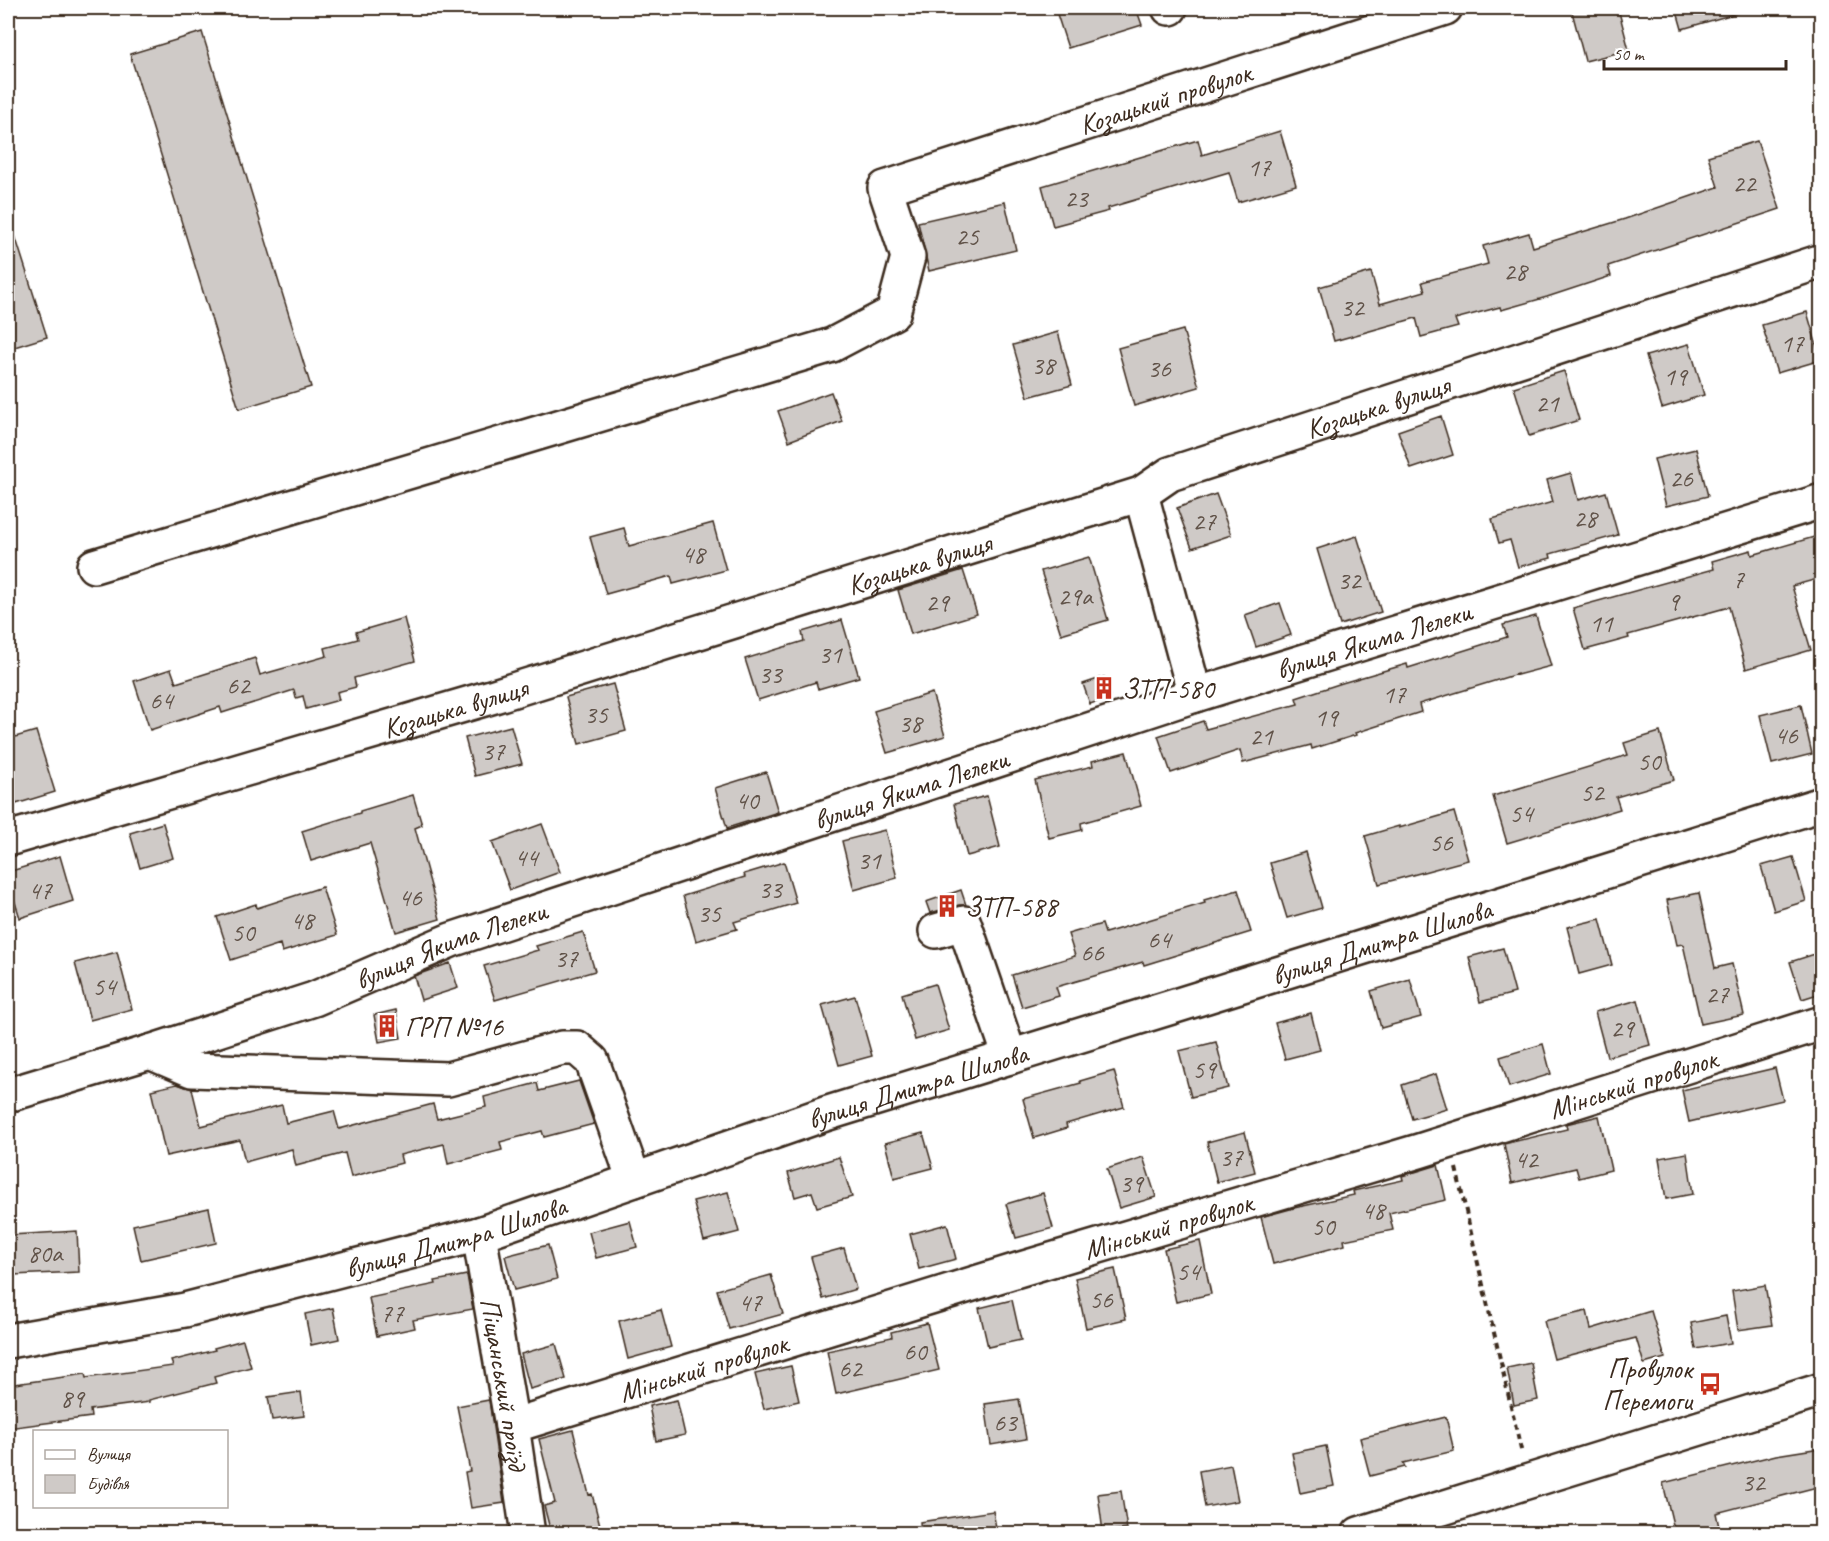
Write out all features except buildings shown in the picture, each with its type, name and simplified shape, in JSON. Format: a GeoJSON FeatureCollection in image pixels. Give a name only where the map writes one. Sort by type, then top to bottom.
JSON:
{"type":"FeatureCollection","features":[{"type":"Feature","properties":{"kind":"street","name":"Козацький провулок"},"geometry":{"type":"LineString","coordinates":[[94,566],[832,345],[893,313],[908,257],[885,188],[1445,8]]}},
{"type":"Feature","properties":{"kind":"street","name":"Козацька вулиця"},"geometry":{"type":"LineString","coordinates":[[8,839],[491,697],[1141,494],[1170,474],[1821,261]]}},
{"type":"Feature","properties":{"kind":"street"},"geometry":{"type":"LineString","coordinates":[[1141,494],[1195,695]]}},
{"type":"Feature","properties":{"kind":"street","name":"вулиця Якима Лелеки"},"geometry":{"type":"LineString","coordinates":[[8,1095],[314,999],[451,940],[1195,695],[1821,501]]}},
{"type":"Feature","properties":{"kind":"street","name":"вулиця Дмитра Шилова"},"geometry":{"type":"LineString","coordinates":[[8,1341],[185,1310],[479,1234],[825,1114],[1821,804]]}},
{"type":"Feature","properties":{"kind":"street"},"geometry":{"type":"LineString","coordinates":[[936,931],[964,923],[1010,1057]]}},
{"type":"Feature","properties":{"kind":"street","name":"Мінський провулок"},"geometry":{"type":"LineString","coordinates":[[512,1426],[1021,1269],[1450,1141],[1821,1023]]}},
{"type":"Feature","properties":{"kind":"street"},"geometry":{"type":"LineString","coordinates":[[150,1052],[192,1070],[447,1078],[562,1048],[577,1048],[592,1061],[634,1180]]}},
{"type":"Feature","properties":{"kind":"street","name":"Піщанський проїзд"},"geometry":{"type":"LineString","coordinates":[[479,1234],[528,1533]]}},
{"type":"Feature","properties":{"kind":"street"},"geometry":{"type":"LineString","coordinates":[[1359,1533],[1821,1390]]}},
{"type":"Feature","properties":{"kind":"path"},"geometry":{"type":"LineString","coordinates":[[1450,1141],[1522,1454]]}},
{"type":"Feature","properties":{"kind":"place","name":"ЗТП-580"},"geometry":{"type":"Point","coordinates":[1104,688]}},
{"type":"Feature","properties":{"kind":"place","name":"ЗТП-588"},"geometry":{"type":"Point","coordinates":[947,906]}},
{"type":"Feature","properties":{"kind":"place","name":"ГРП №16"},"geometry":{"type":"Point","coordinates":[387,1026]}},
{"type":"Feature","properties":{"kind":"place","name":"Провулок Перемоги"},"geometry":{"type":"Point","coordinates":[1710,1384]}}]}
